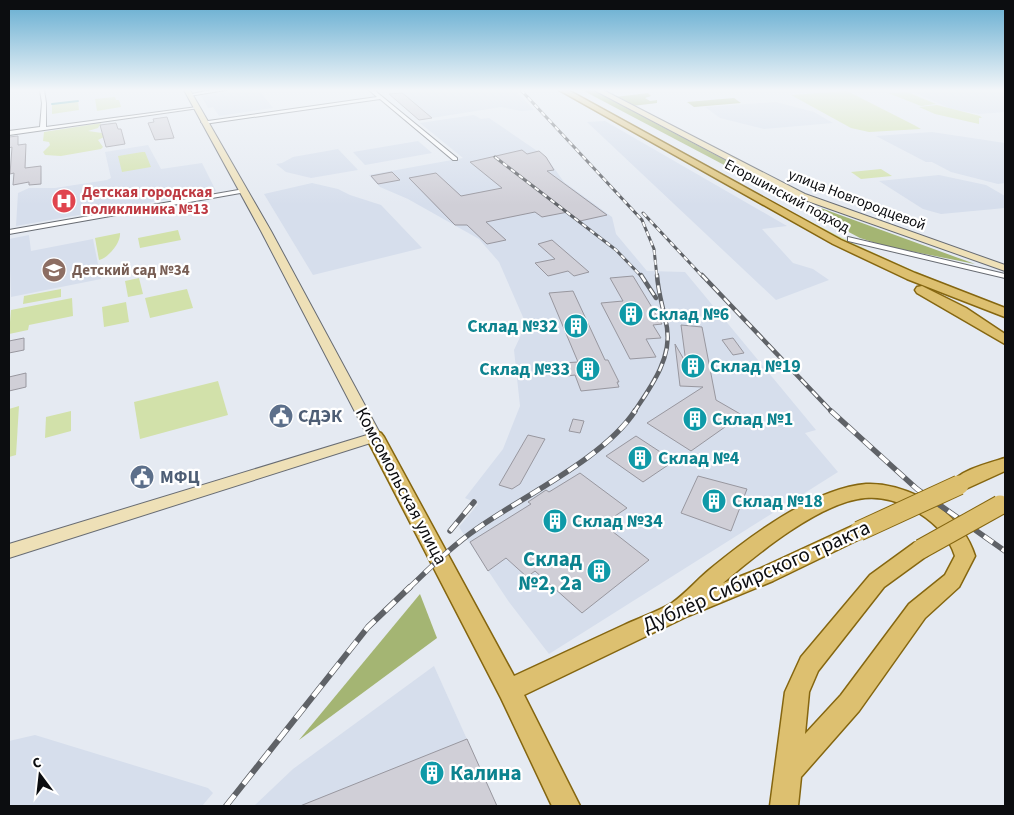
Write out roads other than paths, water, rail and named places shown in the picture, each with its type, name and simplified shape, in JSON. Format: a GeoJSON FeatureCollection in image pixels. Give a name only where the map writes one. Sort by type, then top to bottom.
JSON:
{"type":"FeatureCollection","features":[{"type":"Feature","properties":{"kind":"main road","name":"Комсомольская улица"},"geometry":{"type":"LineString","coordinates":[[207,128],[244,191],[509,690],[566,806]]}},
{"type":"Feature","properties":{"kind":"main road","name":"Егоршинский подход"},"geometry":{"type":"LineString","coordinates":[[631,128],[837,242],[911,276],[1005,313]]}},
{"type":"Feature","properties":{"kind":"main road","name":"Егоршинский подход"},"geometry":{"type":"LineString","coordinates":[[646,128],[851,239],[961,288],[1005,304]]}},
{"type":"Feature","properties":{"kind":"main road","name":"улица Новгородцевой"},"geometry":{"type":"LineString","coordinates":[[671,128],[802,196],[1004,271]]}},
{"type":"Feature","properties":{"kind":"main road"},"geometry":{"type":"LineString","coordinates":[[837,242],[961,311],[1005,340]]}},
{"type":"Feature","properties":{"kind":"main road"},"geometry":{"type":"LineString","coordinates":[[9,551],[375,437]]}},
{"type":"Feature","properties":{"kind":"main road"},"geometry":{"type":"LineString","coordinates":[[980,473],[1005,452]]}},
{"type":"Feature","properties":{"kind":"main road","name":"Дублёр Сибирского тракта"},"geometry":{"type":"LineString","coordinates":[[509,690],[680,609],[766,575],[959,485],[980,473],[1005,464]]}},
{"type":"Feature","properties":{"kind":"main road"},"geometry":{"type":"LineString","coordinates":[[680,609],[733,562],[834,498],[850,493],[888,491],[904,496],[928,509],[957,534],[965,556],[952,581],[917,611],[850,703],[788,770]]}},
{"type":"Feature","properties":{"kind":"main road"},"geometry":{"type":"LineString","coordinates":[[784,806],[797,692],[809,664],[877,581],[921,549],[1002,503]]}},
{"type":"Feature","properties":{"kind":"street"},"geometry":{"type":"LineString","coordinates":[[9,133],[50,128]]}},
{"type":"Feature","properties":{"kind":"street"},"geometry":{"type":"LineString","coordinates":[[417,128],[455,159]]}},
{"type":"Feature","properties":{"kind":"street"},"geometry":{"type":"LineString","coordinates":[[9,232],[244,191]]}},
{"type":"Feature","properties":{"kind":"street"},"geometry":{"type":"LineString","coordinates":[[851,239],[992,274],[1004,271]]}},
{"type":"Feature","properties":{"kind":"railway"},"geometry":{"type":"LineString","coordinates":[[556,128],[642,220],[654,249],[657,277]]}},
{"type":"Feature","properties":{"kind":"railway"},"geometry":{"type":"LineString","coordinates":[[495,157],[616,250],[642,277]]}},
{"type":"Feature","properties":{"kind":"railway"},"geometry":{"type":"LineString","coordinates":[[643,213],[703,277]]}},
{"type":"Feature","properties":{"kind":"railway"},"geometry":{"type":"LineString","coordinates":[[641,275],[656,298]]}},
{"type":"Feature","properties":{"kind":"railway"},"geometry":{"type":"LineString","coordinates":[[634,412],[658,373],[663,362],[668,340],[657,275]]}},
{"type":"Feature","properties":{"kind":"railway"},"geometry":{"type":"LineString","coordinates":[[702,275],[831,411]]}},
{"type":"Feature","properties":{"kind":"railway"},"geometry":{"type":"LineString","coordinates":[[409,588],[442,556],[469,535],[584,460],[621,428],[635,411]]}},
{"type":"Feature","properties":{"kind":"railway"},"geometry":{"type":"LineString","coordinates":[[831,411],[917,489],[1005,551]]}},
{"type":"Feature","properties":{"kind":"railway"},"geometry":{"type":"LineString","coordinates":[[450,531],[474,502]]}},
{"type":"Feature","properties":{"kind":"railway"},"geometry":{"type":"LineString","coordinates":[[226,806],[368,627],[410,587]]}},
{"type":"Feature","properties":{"kind":"place","name":"Детская городская поликлиника №13"},"geometry":{"type":"Point","coordinates":[64,201]}},
{"type":"Feature","properties":{"kind":"place","name":"Детский сад №34"},"geometry":{"type":"Point","coordinates":[54,270]}},
{"type":"Feature","properties":{"kind":"place","name":"Склад №6"},"geometry":{"type":"Point","coordinates":[631,314]}},
{"type":"Feature","properties":{"kind":"place","name":"Склад №32"},"geometry":{"type":"Point","coordinates":[576,326]}},
{"type":"Feature","properties":{"kind":"place","name":"Склад №19"},"geometry":{"type":"Point","coordinates":[693,366]}},
{"type":"Feature","properties":{"kind":"place","name":"Склад №33"},"geometry":{"type":"Point","coordinates":[588,369]}},
{"type":"Feature","properties":{"kind":"place","name":"СДЭК"},"geometry":{"type":"Point","coordinates":[281,416]}},
{"type":"Feature","properties":{"kind":"place","name":"Склад №1"},"geometry":{"type":"Point","coordinates":[695,419]}},
{"type":"Feature","properties":{"kind":"place","name":"Склад №4"},"geometry":{"type":"Point","coordinates":[640,458]}},
{"type":"Feature","properties":{"kind":"place","name":"МФЦ"},"geometry":{"type":"Point","coordinates":[142,477]}},
{"type":"Feature","properties":{"kind":"place","name":"Склад №18"},"geometry":{"type":"Point","coordinates":[714,501]}},
{"type":"Feature","properties":{"kind":"place","name":"Склад №34"},"geometry":{"type":"Point","coordinates":[555,521]}},
{"type":"Feature","properties":{"kind":"place","name":"Склад №2, 2а"},"geometry":{"type":"Point","coordinates":[599,571]}},
{"type":"Feature","properties":{"kind":"place","name":"Калина"},"geometry":{"type":"Point","coordinates":[432,773]}}]}
